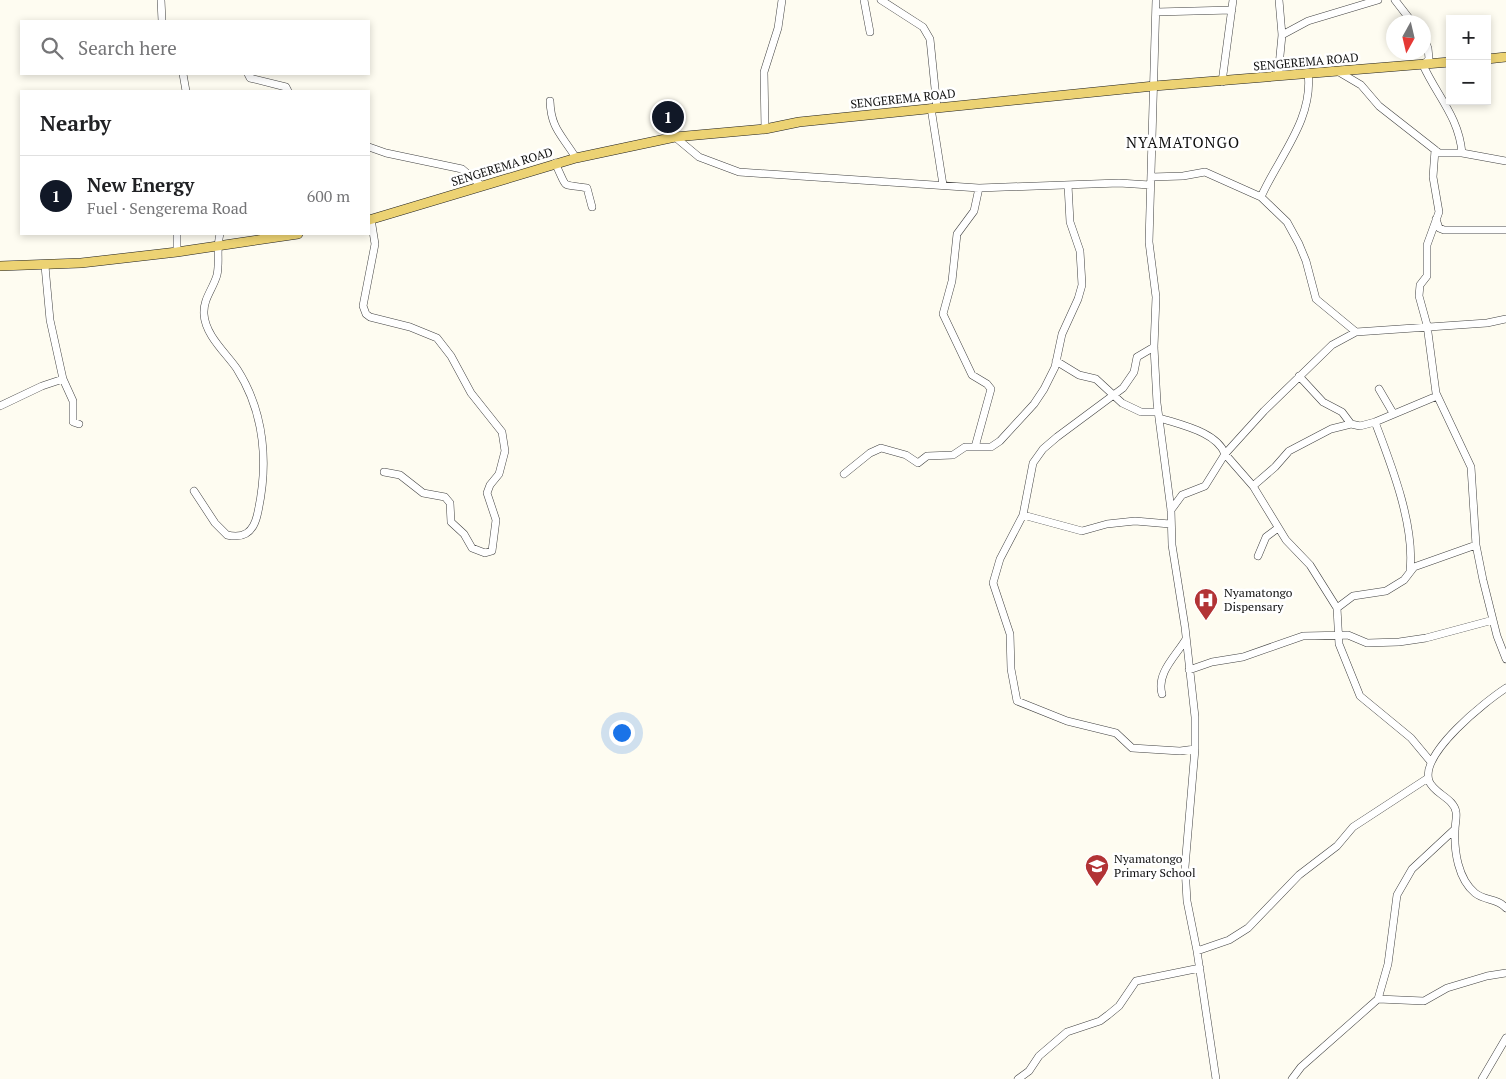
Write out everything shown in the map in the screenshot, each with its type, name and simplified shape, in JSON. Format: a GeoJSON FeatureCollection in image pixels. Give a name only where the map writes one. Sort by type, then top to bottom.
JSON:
{"type":"FeatureCollection","features":[{"type":"Feature","properties":{"kind":"main road"},"geometry":{"type":"LineString","coordinates":[[1491,59],[1506,57]]}},
{"type":"Feature","properties":{"kind":"main road","name":"SENGEREMA ROAD"},"geometry":{"type":"LineString","coordinates":[[370,219],[555,163],[674,137],[765,129],[799,122],[1154,86],[1446,62]]}},
{"type":"Feature","properties":{"kind":"main road"},"geometry":{"type":"LineString","coordinates":[[0,266],[45,266],[177,252],[291,235]]}},
{"type":"Feature","properties":{"kind":"street"},"geometry":{"type":"LineString","coordinates":[[161,0],[162,20]]}},
{"type":"Feature","properties":{"kind":"street"},"geometry":{"type":"LineString","coordinates":[[765,129],[764,72],[778,28],[782,0]]}},
{"type":"Feature","properties":{"kind":"street"},"geometry":{"type":"LineString","coordinates":[[864,0],[870,32]]}},
{"type":"Feature","properties":{"kind":"street"},"geometry":{"type":"LineString","coordinates":[[881,0],[923,27],[930,39],[934,108],[943,185]]}},
{"type":"Feature","properties":{"kind":"street"},"geometry":{"type":"LineString","coordinates":[[1156,0],[1149,242],[1156,297],[1154,347],[1159,415],[1171,510],[1170,524],[1195,717],[1195,749],[1185,867],[1187,901],[1200,968],[1216,1079]]}},
{"type":"Feature","properties":{"kind":"street"},"geometry":{"type":"LineString","coordinates":[[1222,82],[1233,0]]}},
{"type":"Feature","properties":{"kind":"street"},"geometry":{"type":"LineString","coordinates":[[1278,76],[1282,35],[1279,0]]}},
{"type":"Feature","properties":{"kind":"street"},"geometry":{"type":"LineString","coordinates":[[1282,35],[1308,22],[1378,0]]}},
{"type":"Feature","properties":{"kind":"street"},"geometry":{"type":"LineString","coordinates":[[1395,0],[1407,15]]}},
{"type":"Feature","properties":{"kind":"street"},"geometry":{"type":"LineString","coordinates":[[1156,12],[1232,10]]}},
{"type":"Feature","properties":{"kind":"street"},"geometry":{"type":"LineString","coordinates":[[1428,60],[1423,65],[1455,120],[1461,140],[1462,153]]}},
{"type":"Feature","properties":{"kind":"street"},"geometry":{"type":"LineString","coordinates":[[1339,72],[1361,85],[1379,106],[1435,150],[1445,154],[1462,153],[1506,160]]}},
{"type":"Feature","properties":{"kind":"street"},"geometry":{"type":"LineString","coordinates":[[1261,197],[1271,175],[1286,152],[1309,99],[1308,73]]}},
{"type":"Feature","properties":{"kind":"street"},"geometry":{"type":"LineString","coordinates":[[183,75],[186,90]]}},
{"type":"Feature","properties":{"kind":"street"},"geometry":{"type":"LineString","coordinates":[[248,75],[250,78],[286,87],[288,90]]}},
{"type":"Feature","properties":{"kind":"street"},"geometry":{"type":"LineString","coordinates":[[550,101],[550,118],[554,127],[576,158]]}},
{"type":"Feature","properties":{"kind":"street"},"geometry":{"type":"LineString","coordinates":[[674,137],[699,157],[740,172],[979,188],[1150,181],[1205,172],[1261,197],[1287,222],[1306,261],[1316,299],[1356,332]]}},
{"type":"Feature","properties":{"kind":"street"},"geometry":{"type":"LineString","coordinates":[[370,147],[386,153],[462,169],[482,186]]}},
{"type":"Feature","properties":{"kind":"street"},"geometry":{"type":"LineString","coordinates":[[1435,150],[1433,177],[1439,212],[1428,245],[1427,276],[1420,285],[1419,292],[1427,326],[1433,380],[1438,396],[1471,467],[1476,544],[1493,620],[1506,659]]}},
{"type":"Feature","properties":{"kind":"street"},"geometry":{"type":"LineString","coordinates":[[555,163],[565,185],[569,187],[584,187],[590,190],[592,207]]}},
{"type":"Feature","properties":{"kind":"street"},"geometry":{"type":"LineString","coordinates":[[844,474],[881,448],[906,455],[918,463],[927,456],[953,455],[961,448],[988,448],[1000,441],[1038,399],[1052,373],[1062,334],[1078,299],[1083,271],[1079,244],[1070,222],[1068,185]]}},
{"type":"Feature","properties":{"kind":"street"},"geometry":{"type":"LineString","coordinates":[[975,447],[991,389],[987,384],[972,376],[943,314],[950,294],[957,234],[974,211],[979,188]]}},
{"type":"Feature","properties":{"kind":"street"},"geometry":{"type":"LineString","coordinates":[[1436,218],[1439,228],[1444,230],[1506,230]]}},
{"type":"Feature","properties":{"kind":"street"},"geometry":{"type":"LineString","coordinates":[[370,219],[375,244],[363,306],[364,311],[370,316],[410,327],[437,338],[451,356],[471,393],[502,432],[505,450],[499,474],[490,485],[487,493],[496,520],[492,551],[486,553],[472,548],[464,534],[451,522],[451,506],[445,497],[423,492],[400,475],[384,472]]}},
{"type":"Feature","properties":{"kind":"street"},"geometry":{"type":"LineString","coordinates":[[177,252],[178,235]]}},
{"type":"Feature","properties":{"kind":"street"},"geometry":{"type":"LineString","coordinates":[[194,491],[215,523],[227,535],[242,536],[252,528],[259,506],[264,457],[260,417],[247,388],[212,335],[204,315],[205,303],[217,276],[217,246],[220,235]]}},
{"type":"Feature","properties":{"kind":"street"},"geometry":{"type":"LineString","coordinates":[[45,266],[50,320],[63,379],[73,401],[73,422],[79,424]]}},
{"type":"Feature","properties":{"kind":"street"},"geometry":{"type":"LineString","coordinates":[[1171,510],[1182,495],[1205,486],[1225,454],[1299,376],[1332,345],[1356,332],[1487,323],[1506,319]]}},
{"type":"Feature","properties":{"kind":"street"},"geometry":{"type":"LineString","coordinates":[[1154,347],[1137,356],[1136,368],[1132,377],[1114,397],[1063,432],[1036,457],[1023,515],[1000,560],[993,583],[1010,634],[1016,700],[1067,721],[1116,733],[1132,748],[1180,751],[1195,749]]}},
{"type":"Feature","properties":{"kind":"street"},"geometry":{"type":"LineString","coordinates":[[1056,361],[1079,375],[1096,379],[1114,397],[1140,412],[1159,415],[1202,434],[1222,446],[1225,454],[1253,486],[1286,540],[1310,565],[1337,608],[1339,644],[1360,696],[1411,738],[1432,762]]}},
{"type":"Feature","properties":{"kind":"street"},"geometry":{"type":"LineString","coordinates":[[1299,376],[1323,402],[1342,412],[1351,424]]}},
{"type":"Feature","properties":{"kind":"street"},"geometry":{"type":"LineString","coordinates":[[0,406],[42,386],[63,379]]}},
{"type":"Feature","properties":{"kind":"street"},"geometry":{"type":"LineString","coordinates":[[1379,389],[1394,413]]}},
{"type":"Feature","properties":{"kind":"street"},"geometry":{"type":"LineString","coordinates":[[1253,486],[1275,468],[1289,451],[1332,429],[1351,424],[1360,426],[1376,422],[1438,396]]}},
{"type":"Feature","properties":{"kind":"street"},"geometry":{"type":"LineString","coordinates":[[1376,422],[1401,501],[1410,549],[1410,570]]}},
{"type":"Feature","properties":{"kind":"street"},"geometry":{"type":"LineString","coordinates":[[1023,515],[1082,531],[1106,524],[1135,521],[1170,524]]}},
{"type":"Feature","properties":{"kind":"street"},"geometry":{"type":"LineString","coordinates":[[1258,556],[1266,537],[1278,528]]}},
{"type":"Feature","properties":{"kind":"street"},"geometry":{"type":"LineString","coordinates":[[1337,608],[1353,596],[1386,591],[1404,580],[1410,570],[1420,564],[1476,544]]}},
{"type":"Feature","properties":{"kind":"street"},"geometry":{"type":"LineString","coordinates":[[1189,670],[1212,662],[1243,656],[1297,637],[1338,635],[1350,636],[1371,643],[1399,642],[1426,638],[1493,620]]}},
{"type":"Feature","properties":{"kind":"street"},"geometry":{"type":"LineString","coordinates":[[1162,694],[1161,678],[1186,636]]}},
{"type":"Feature","properties":{"kind":"street"},"geometry":{"type":"LineString","coordinates":[[1197,951],[1229,940],[1248,928],[1299,876],[1337,846],[1353,828],[1428,778],[1432,762],[1469,715],[1506,688]]}},
{"type":"Feature","properties":{"kind":"street"},"geometry":{"type":"LineString","coordinates":[[1428,778],[1438,792],[1455,807],[1457,813],[1454,829],[1456,854],[1465,880],[1476,894],[1499,902],[1506,908]]}},
{"type":"Feature","properties":{"kind":"street"},"geometry":{"type":"LineString","coordinates":[[1292,1079],[1301,1067],[1378,998],[1388,964],[1397,895],[1412,869],[1454,829]]}},
{"type":"Feature","properties":{"kind":"street"},"geometry":{"type":"LineString","coordinates":[[1018,1079],[1029,1071],[1039,1056],[1067,1032],[1100,1020],[1119,1006],[1136,981],[1200,968]]}},
{"type":"Feature","properties":{"kind":"street"},"geometry":{"type":"LineString","coordinates":[[1378,998],[1424,1001],[1447,988],[1487,976],[1506,973]]}},
{"type":"Feature","properties":{"kind":"street"},"geometry":{"type":"LineString","coordinates":[[1482,1079],[1506,1038]]}},
{"type":"Feature","properties":{"kind":"place","name":"New Energy"},"geometry":{"type":"Point","coordinates":[668,117]}},
{"type":"Feature","properties":{"kind":"place","name":"Nyamatongo Dispensary"},"geometry":{"type":"Point","coordinates":[1206,621]}},
{"type":"Feature","properties":{"kind":"place","name":"Nyamatongo Primary School"},"geometry":{"type":"Point","coordinates":[1097,887]}},
{"type":"Feature","properties":{"kind":"district","name":"NYAMATONGO"},"geometry":{"type":"Point","coordinates":[1183,143]}}]}
